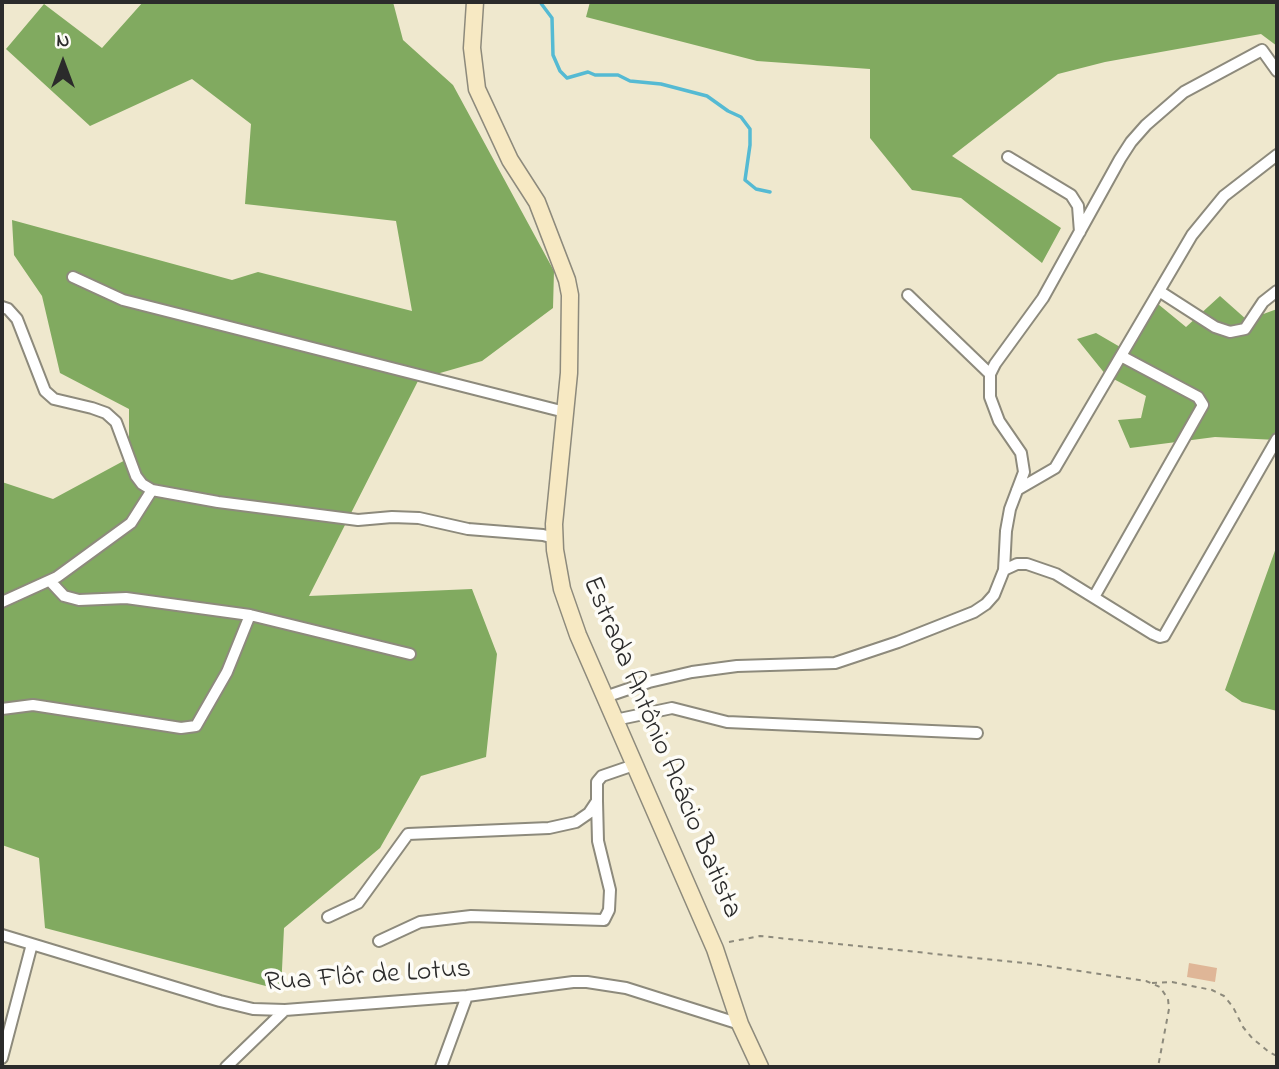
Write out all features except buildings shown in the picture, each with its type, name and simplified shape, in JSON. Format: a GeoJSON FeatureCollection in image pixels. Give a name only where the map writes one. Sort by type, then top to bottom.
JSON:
{"type":"FeatureCollection","features":[{"type":"Feature","properties":{"kind":"street","name":"Estrada Antônio Acácio Batista"},"geometry":{"type":"LineString","coordinates":[[475,2],[472,48],[477,89],[510,160],[537,202],[567,280],[570,317],[554,538],[566,605],[715,949],[740,1024],[760,1067]]}},
{"type":"Feature","properties":{"kind":"street"},"geometry":{"type":"LineString","coordinates":[[605,697],[649,682],[692,672],[737,666],[835,663],[974,612],[994,595],[1004,570],[1010,509],[1024,472],[1021,453],[999,421],[990,397],[990,374],[995,364],[1043,298],[1130,142],[1146,125],[1184,92],[1262,50],[1277,71]]}},
{"type":"Feature","properties":{"kind":"street"},"geometry":{"type":"LineString","coordinates":[[1017,490],[1055,468],[1158,291],[1192,235],[1211,210],[1224,196],[1277,155]]}},
{"type":"Feature","properties":{"kind":"street"},"geometry":{"type":"LineString","coordinates":[[1008,157],[1071,195],[1078,206],[1080,232]]}},
{"type":"Feature","properties":{"kind":"street"},"geometry":{"type":"LineString","coordinates":[[73,278],[123,300],[565,412]]}},
{"type":"Feature","properties":{"kind":"street"},"geometry":{"type":"LineString","coordinates":[[1158,291],[1215,327],[1230,332],[1245,329],[1263,302],[1277,291]]}},
{"type":"Feature","properties":{"kind":"street"},"geometry":{"type":"LineString","coordinates":[[908,295],[990,374]]}},
{"type":"Feature","properties":{"kind":"street"},"geometry":{"type":"LineString","coordinates":[[2,307],[8,309],[17,319],[45,391],[54,399],[92,408],[116,422],[136,476],[152,490],[218,502],[358,520],[419,518],[468,529],[554,538]]}},
{"type":"Feature","properties":{"kind":"street"},"geometry":{"type":"LineString","coordinates":[[1094,597],[1203,405],[1198,397],[1121,356]]}},
{"type":"Feature","properties":{"kind":"street"},"geometry":{"type":"LineString","coordinates":[[1004,570],[1017,564],[1027,564],[1056,574],[1153,634],[1164,636],[1277,439]]}},
{"type":"Feature","properties":{"kind":"street"},"geometry":{"type":"LineString","coordinates":[[2,602],[50,581],[131,523],[152,490]]}},
{"type":"Feature","properties":{"kind":"street"},"geometry":{"type":"LineString","coordinates":[[50,581],[64,596],[79,600],[127,598],[250,615],[410,654]]}},
{"type":"Feature","properties":{"kind":"street"},"geometry":{"type":"LineString","coordinates":[[2,709],[33,705],[181,727],[196,726],[227,672],[250,615]]}},
{"type":"Feature","properties":{"kind":"street"},"geometry":{"type":"LineString","coordinates":[[615,720],[672,708],[727,722],[977,733]]}},
{"type":"Feature","properties":{"kind":"street"},"geometry":{"type":"LineString","coordinates":[[379,941],[420,922],[471,916],[604,920],[609,910],[610,890],[598,842],[597,782],[602,776],[634,765]]}},
{"type":"Feature","properties":{"kind":"street"},"geometry":{"type":"LineString","coordinates":[[328,917],[358,903],[408,834],[549,828],[576,822],[589,813],[597,801]]}},
{"type":"Feature","properties":{"kind":"street","name":"Rua Flôr de Lotus"},"geometry":{"type":"LineString","coordinates":[[2,935],[253,1009],[285,1010],[467,996],[587,982],[626,988],[740,1024]]}},
{"type":"Feature","properties":{"kind":"street"},"geometry":{"type":"LineString","coordinates":[[2,1058],[32,944]]}},
{"type":"Feature","properties":{"kind":"street"},"geometry":{"type":"LineString","coordinates":[[441,1067],[467,996]]}},
{"type":"Feature","properties":{"kind":"street"},"geometry":{"type":"LineString","coordinates":[[226,1067],[285,1010]]}},
{"type":"Feature","properties":{"kind":"path"},"geometry":{"type":"LineString","coordinates":[[715,949],[733,940],[760,936],[1034,964],[1151,983],[1172,982],[1212,990],[1224,996],[1233,1007],[1242,1027],[1277,1056]]}},
{"type":"Feature","properties":{"kind":"path"},"geometry":{"type":"LineString","coordinates":[[1151,983],[1166,992],[1169,1009],[1158,1067]]}},
{"type":"Feature","properties":{"kind":"green space"},"geometry":{"type":"Polygon","coordinates":[[[143,2],[393,2],[403,40],[453,85],[554,271],[553,308],[482,361],[419,379],[309,596],[472,589],[497,654],[486,757],[421,776],[380,848],[284,928],[281,990],[45,928],[39,858],[2,845],[2,482],[53,499],[129,458],[129,409],[60,373],[42,296],[14,255],[12,220],[232,280],[258,272],[412,311],[396,221],[245,204],[251,124],[192,79],[90,126],[6,49],[44,4],[102,48],[143,2]]]}},
{"type":"Feature","properties":{"kind":"green space"},"geometry":{"type":"Polygon","coordinates":[[[590,2],[1277,2],[1277,46],[1261,34],[1105,62],[1058,74],[952,156],[1061,228],[1042,263],[961,198],[912,190],[870,138],[870,69],[757,61],[586,17],[590,2]]]}},
{"type":"Feature","properties":{"kind":"green space"},"geometry":{"type":"Polygon","coordinates":[[[1220,296],[1247,320],[1277,309],[1277,440],[1215,437],[1130,448],[1118,420],[1141,418],[1146,396],[1106,375],[1077,339],[1096,333],[1127,351],[1158,304],[1186,327],[1220,296]]]}},
{"type":"Feature","properties":{"kind":"green space"},"geometry":{"type":"Polygon","coordinates":[[[1277,545],[1277,711],[1242,702],[1225,690],[1277,545]]]}},
{"type":"Feature","properties":{"kind":"waterway"},"geometry":{"type":"LineString","coordinates":[[540,2],[552,18],[553,55],[560,71],[567,78],[588,72],[595,75],[618,75],[630,81],[661,84],[707,96],[741,117],[750,129],[745,180],[756,189],[770,192]]}}]}
